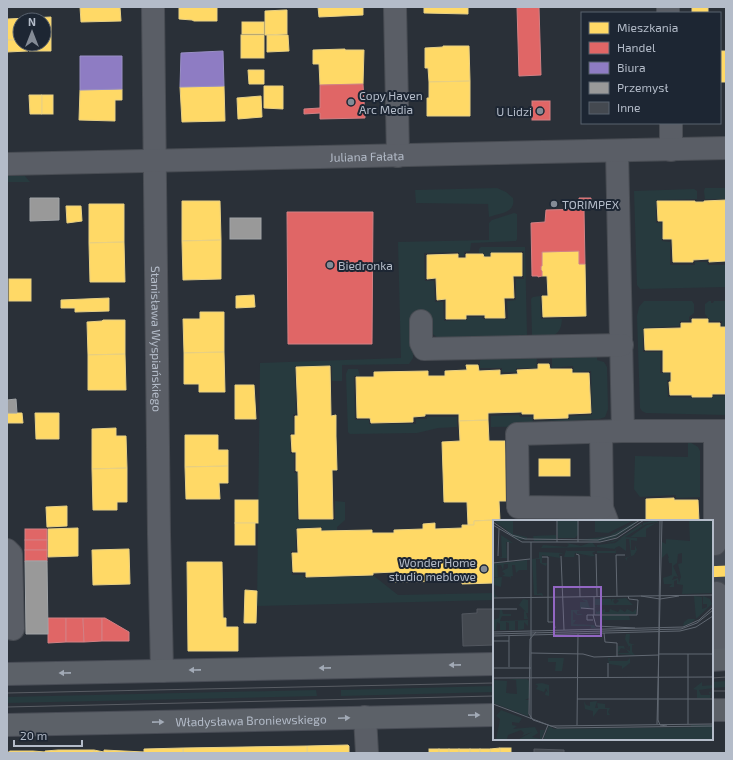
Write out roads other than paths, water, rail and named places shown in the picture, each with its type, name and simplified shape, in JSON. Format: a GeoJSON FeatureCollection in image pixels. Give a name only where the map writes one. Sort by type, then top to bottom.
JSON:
{"type":"FeatureCollection","features":[{"type":"Feature","properties":{"kind":"main road"},"geometry":{"type":"LineString","coordinates":[[7,674],[493,664]]}},
{"type":"Feature","properties":{"kind":"main road"},"geometry":{"type":"LineString","coordinates":[[713,710],[726,710]]}},
{"type":"Feature","properties":{"kind":"main road","name":"Władysława Broniewskiego"},"geometry":{"type":"LineString","coordinates":[[7,725],[493,715]]}},
{"type":"Feature","properties":{"kind":"street","name":"Stanisława Wyspiańskiego"},"geometry":{"type":"LineString","coordinates":[[153,7],[162,671]]}},
{"type":"Feature","properties":{"kind":"street"},"geometry":{"type":"LineString","coordinates":[[395,7],[398,156]]}},
{"type":"Feature","properties":{"kind":"street"},"geometry":{"type":"LineString","coordinates":[[670,150],[671,124]]}},
{"type":"Feature","properties":{"kind":"street","name":"Juliana Fałata"},"geometry":{"type":"LineString","coordinates":[[7,164],[726,148]]}},
{"type":"Feature","properties":{"kind":"street"},"geometry":{"type":"LineString","coordinates":[[617,151],[623,431]]}},
{"type":"Feature","properties":{"kind":"street"},"geometry":{"type":"LineString","coordinates":[[421,321],[421,343],[424,349],[622,345]]}},
{"type":"Feature","properties":{"kind":"street"},"geometry":{"type":"LineString","coordinates":[[601,432],[605,514],[518,507],[517,434],[623,431],[720,431],[716,544]]}},
{"type":"Feature","properties":{"kind":"street"},"geometry":{"type":"LineString","coordinates":[[7,550],[11,554],[13,629]]}},
{"type":"Feature","properties":{"kind":"street"},"geometry":{"type":"LineString","coordinates":[[718,604],[719,659]]}},
{"type":"Feature","properties":{"kind":"street"},"geometry":{"type":"LineString","coordinates":[[365,717],[368,753]]}},
{"type":"Feature","properties":{"kind":"tunnel"},"geometry":{"type":"LineString","coordinates":[[715,544],[717,593]]}},
{"type":"Feature","properties":{"kind":"tram line"},"geometry":{"type":"LineString","coordinates":[[713,678],[726,677]]}},
{"type":"Feature","properties":{"kind":"tram line"},"geometry":{"type":"LineString","coordinates":[[7,693],[493,683]]}},
{"type":"Feature","properties":{"kind":"tram line"},"geometry":{"type":"LineString","coordinates":[[713,691],[726,691]]}},
{"type":"Feature","properties":{"kind":"tram line"},"geometry":{"type":"LineString","coordinates":[[7,707],[493,696]]}},
{"type":"Feature","properties":{"kind":"place","name":"Copy Haven Arc Media"},"geometry":{"type":"Point","coordinates":[351,102]}},
{"type":"Feature","properties":{"kind":"place","name":"U Lidzi"},"geometry":{"type":"Point","coordinates":[540,111]}},
{"type":"Feature","properties":{"kind":"place","name":"TORIMPEX"},"geometry":{"type":"Point","coordinates":[554,204]}},
{"type":"Feature","properties":{"kind":"place","name":"Biedronka"},"geometry":{"type":"Point","coordinates":[330,265]}},
{"type":"Feature","properties":{"kind":"place","name":"Wonder Home studio meblowe"},"geometry":{"type":"Point","coordinates":[484,569]}}]}
